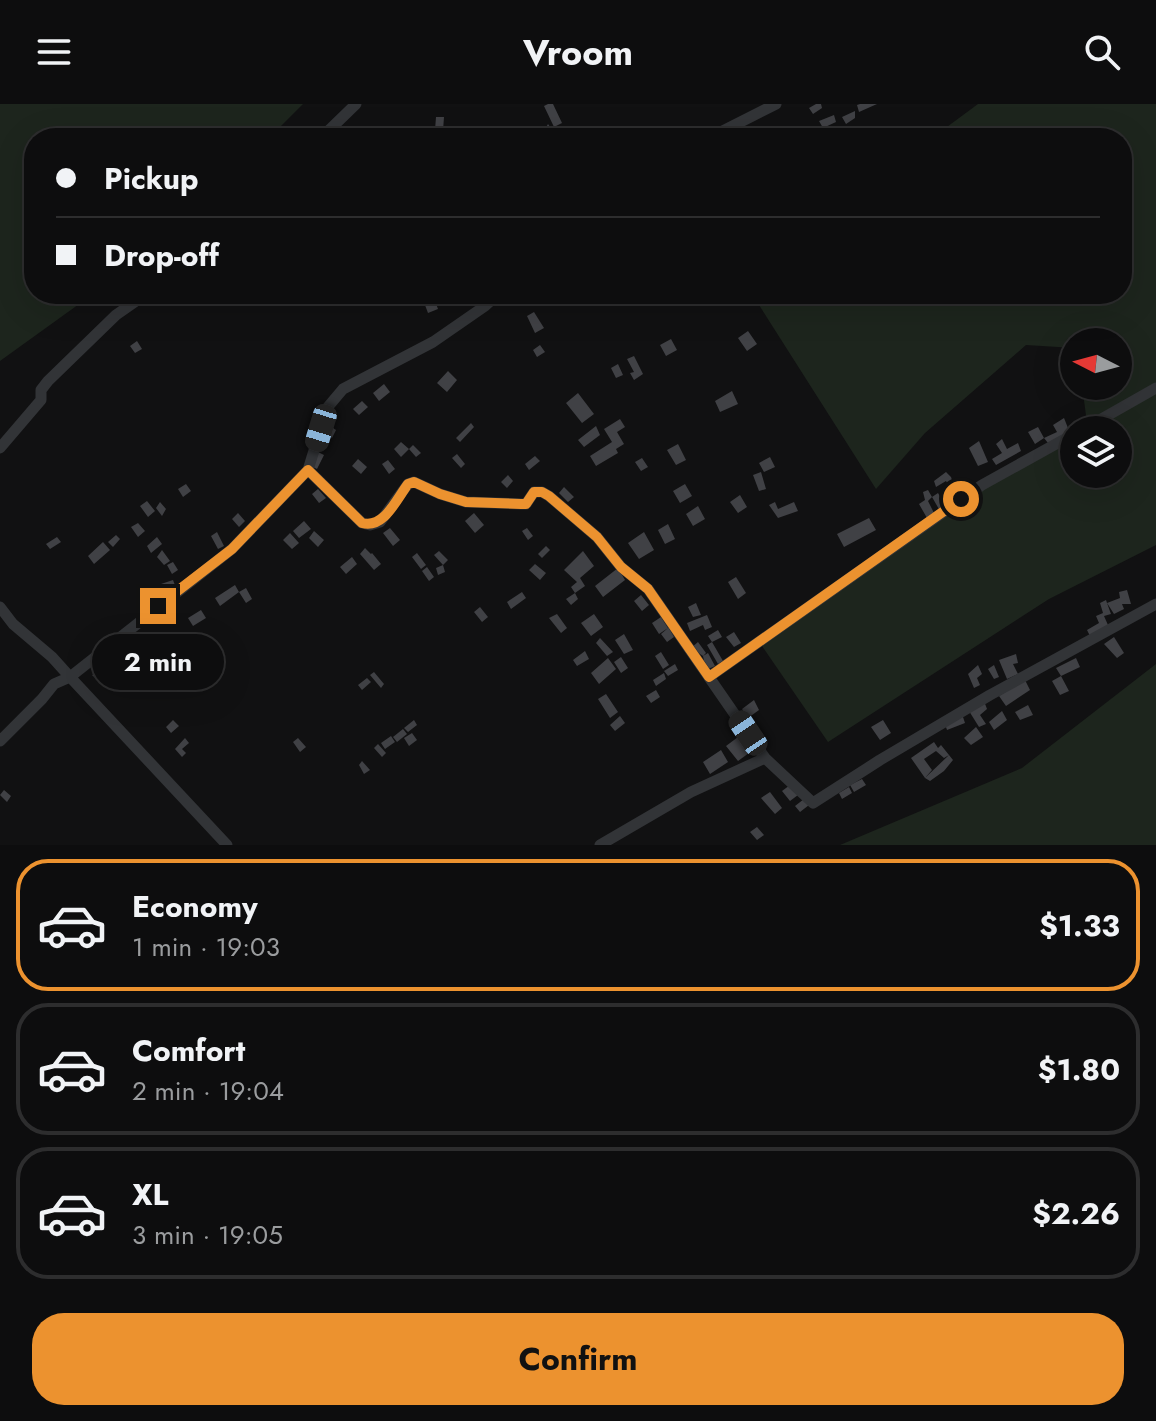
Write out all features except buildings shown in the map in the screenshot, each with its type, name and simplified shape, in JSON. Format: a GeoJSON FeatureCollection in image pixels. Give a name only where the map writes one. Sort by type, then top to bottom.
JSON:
{"type":"FeatureCollection","features":[{"type":"Feature","properties":{"kind":"street"},"geometry":{"type":"LineString","coordinates":[[331,128],[356,104]]}},
{"type":"Feature","properties":{"kind":"street"},"geometry":{"type":"LineString","coordinates":[[729,128],[776,104]]}},
{"type":"Feature","properties":{"kind":"street"},"geometry":{"type":"LineString","coordinates":[[0,448],[41,400],[41,390],[48,381],[116,315],[132,304]]}},
{"type":"Feature","properties":{"kind":"street"},"geometry":{"type":"LineString","coordinates":[[0,741],[54,684],[70,677],[232,549],[308,470],[327,408],[343,389],[433,342],[487,304]]}},
{"type":"Feature","properties":{"kind":"street"},"geometry":{"type":"LineString","coordinates":[[1107,416],[1156,388]]}},
{"type":"Feature","properties":{"kind":"street"},"geometry":{"type":"LineString","coordinates":[[709,677],[982,485],[1060,442]]}},
{"type":"Feature","properties":{"kind":"street"},"geometry":{"type":"LineString","coordinates":[[308,470],[362,523],[370,525],[380,522],[408,484],[414,482],[466,502],[526,504],[534,492],[549,496],[597,537],[621,567],[648,589],[765,758],[813,803],[990,695],[1156,604]]}},
{"type":"Feature","properties":{"kind":"street"},"geometry":{"type":"LineString","coordinates":[[0,607],[13,624],[52,657],[227,845]]}},
{"type":"Feature","properties":{"kind":"street"},"geometry":{"type":"LineString","coordinates":[[600,845],[691,792],[765,758]]}},
{"type":"Feature","properties":{"kind":"shaded area"},"geometry":{"type":"Polygon","coordinates":[[[0,104],[303,104],[279,128],[24,128],[24,304],[79,304],[0,361],[0,104]]]}},
{"type":"Feature","properties":{"kind":"shaded area"},"geometry":{"type":"Polygon","coordinates":[[[978,104],[1156,104],[1156,545],[1049,599],[828,742],[760,643],[974,493],[1060,447],[1060,488],[1132,488],[1132,416],[1086,416],[1084,400],[1132,400],[1132,328],[1060,328],[1060,347],[1026,345],[925,433],[876,489],[758,304],[1132,304],[1132,128],[946,128],[978,104]]]}},
{"type":"Feature","properties":{"kind":"shaded area"},"geometry":{"type":"Polygon","coordinates":[[[1156,664],[1156,845],[840,845],[1022,768],[1156,664]]]}},
{"type":"Feature","properties":{"kind":"route"},"geometry":{"type":"LineString","coordinates":[[158,606],[232,549],[308,470],[362,523],[370,525],[380,522],[408,484],[414,482],[466,502],[526,504],[534,492],[542,492],[597,537],[621,567],[648,589],[709,677],[961,499]]}}]}
